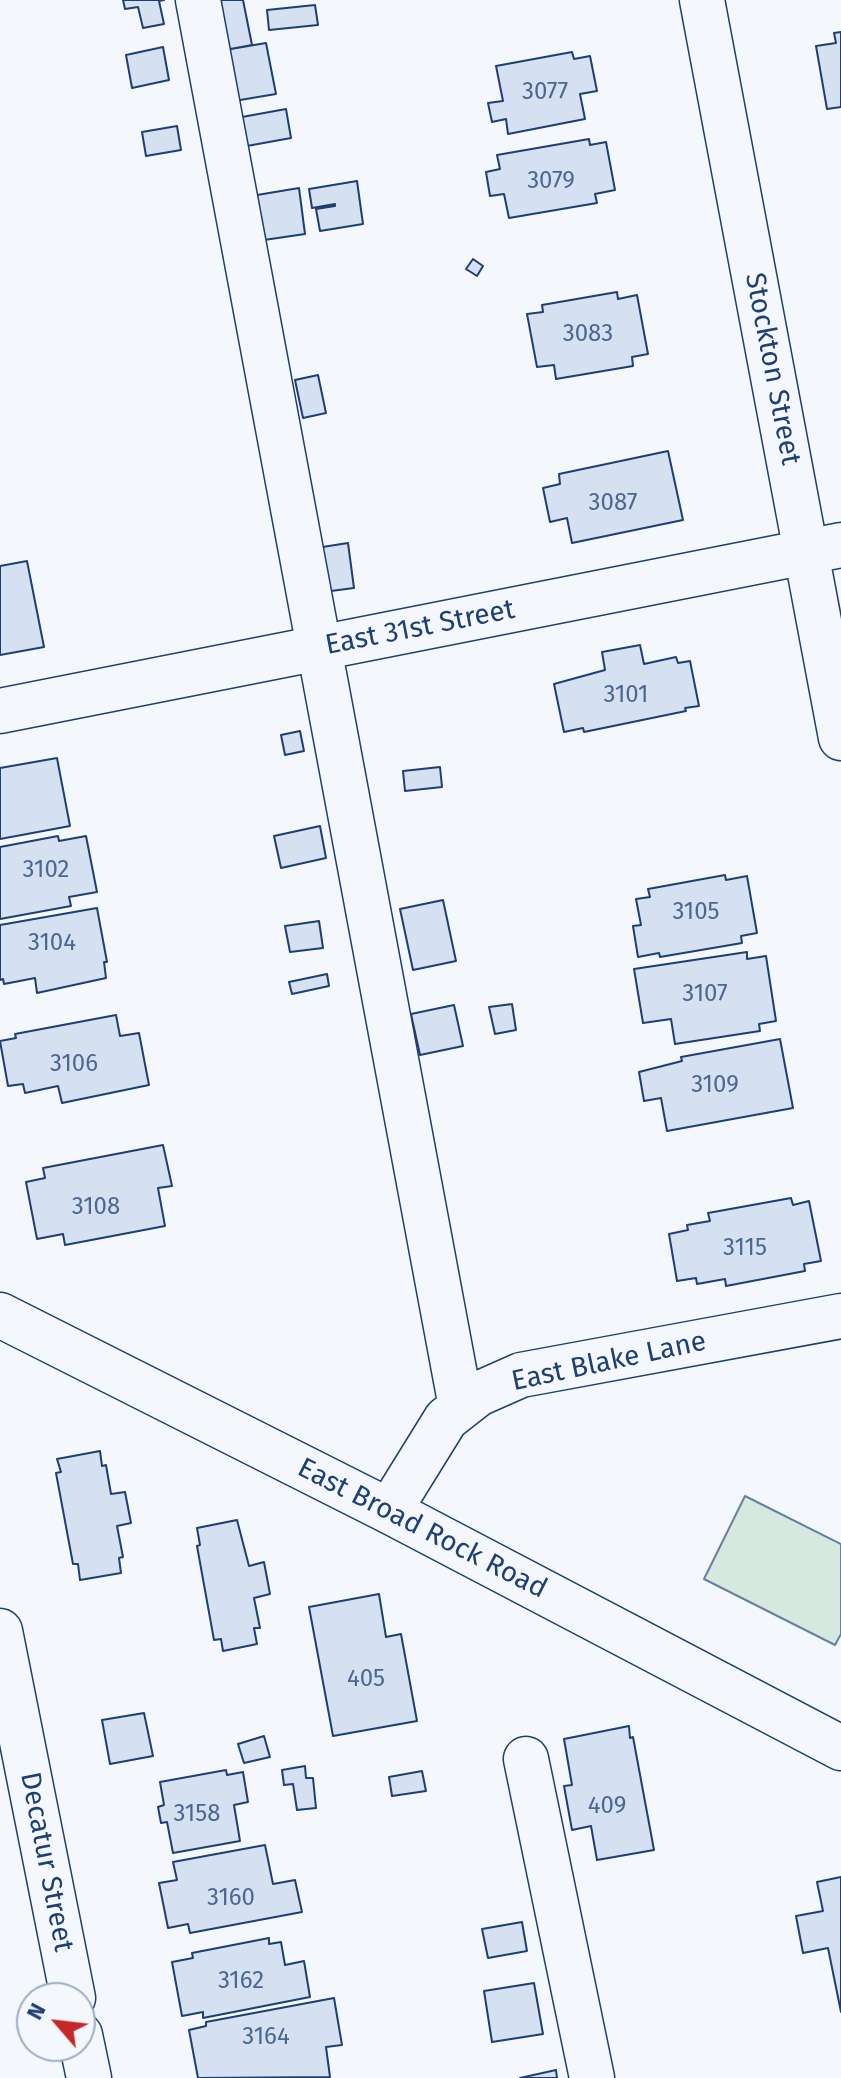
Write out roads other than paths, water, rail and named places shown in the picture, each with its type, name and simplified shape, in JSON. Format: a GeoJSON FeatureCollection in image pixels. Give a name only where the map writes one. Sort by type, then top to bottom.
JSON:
{"type":"FeatureCollection","features":[{"type":"Feature","properties":{"kind":"street"},"geometry":{"type":"LineString","coordinates":[[198,0],[461,1407]]}},
{"type":"Feature","properties":{"kind":"street","name":"Stockton Street"},"geometry":{"type":"LineString","coordinates":[[702,0],[824,548],[841,738]]}},
{"type":"Feature","properties":{"kind":"street","name":"East 31st Street"},"geometry":{"type":"LineString","coordinates":[[0,711],[824,548]]}},
{"type":"Feature","properties":{"kind":"street","name":"East Broad Rock Road"},"geometry":{"type":"LineString","coordinates":[[0,1315],[389,1511],[841,1748]]}},
{"type":"Feature","properties":{"kind":"street","name":"East Blake Lane"},"geometry":{"type":"LineString","coordinates":[[389,1511],[446,1419],[478,1394],[521,1375],[841,1316]]}},
{"type":"Feature","properties":{"kind":"street","name":"Decatur Street"},"geometry":{"type":"LineString","coordinates":[[0,1631],[70,1982]]}},
{"type":"Feature","properties":{"kind":"street"},"geometry":{"type":"LineString","coordinates":[[526,1759],[592,2078]]}}]}
